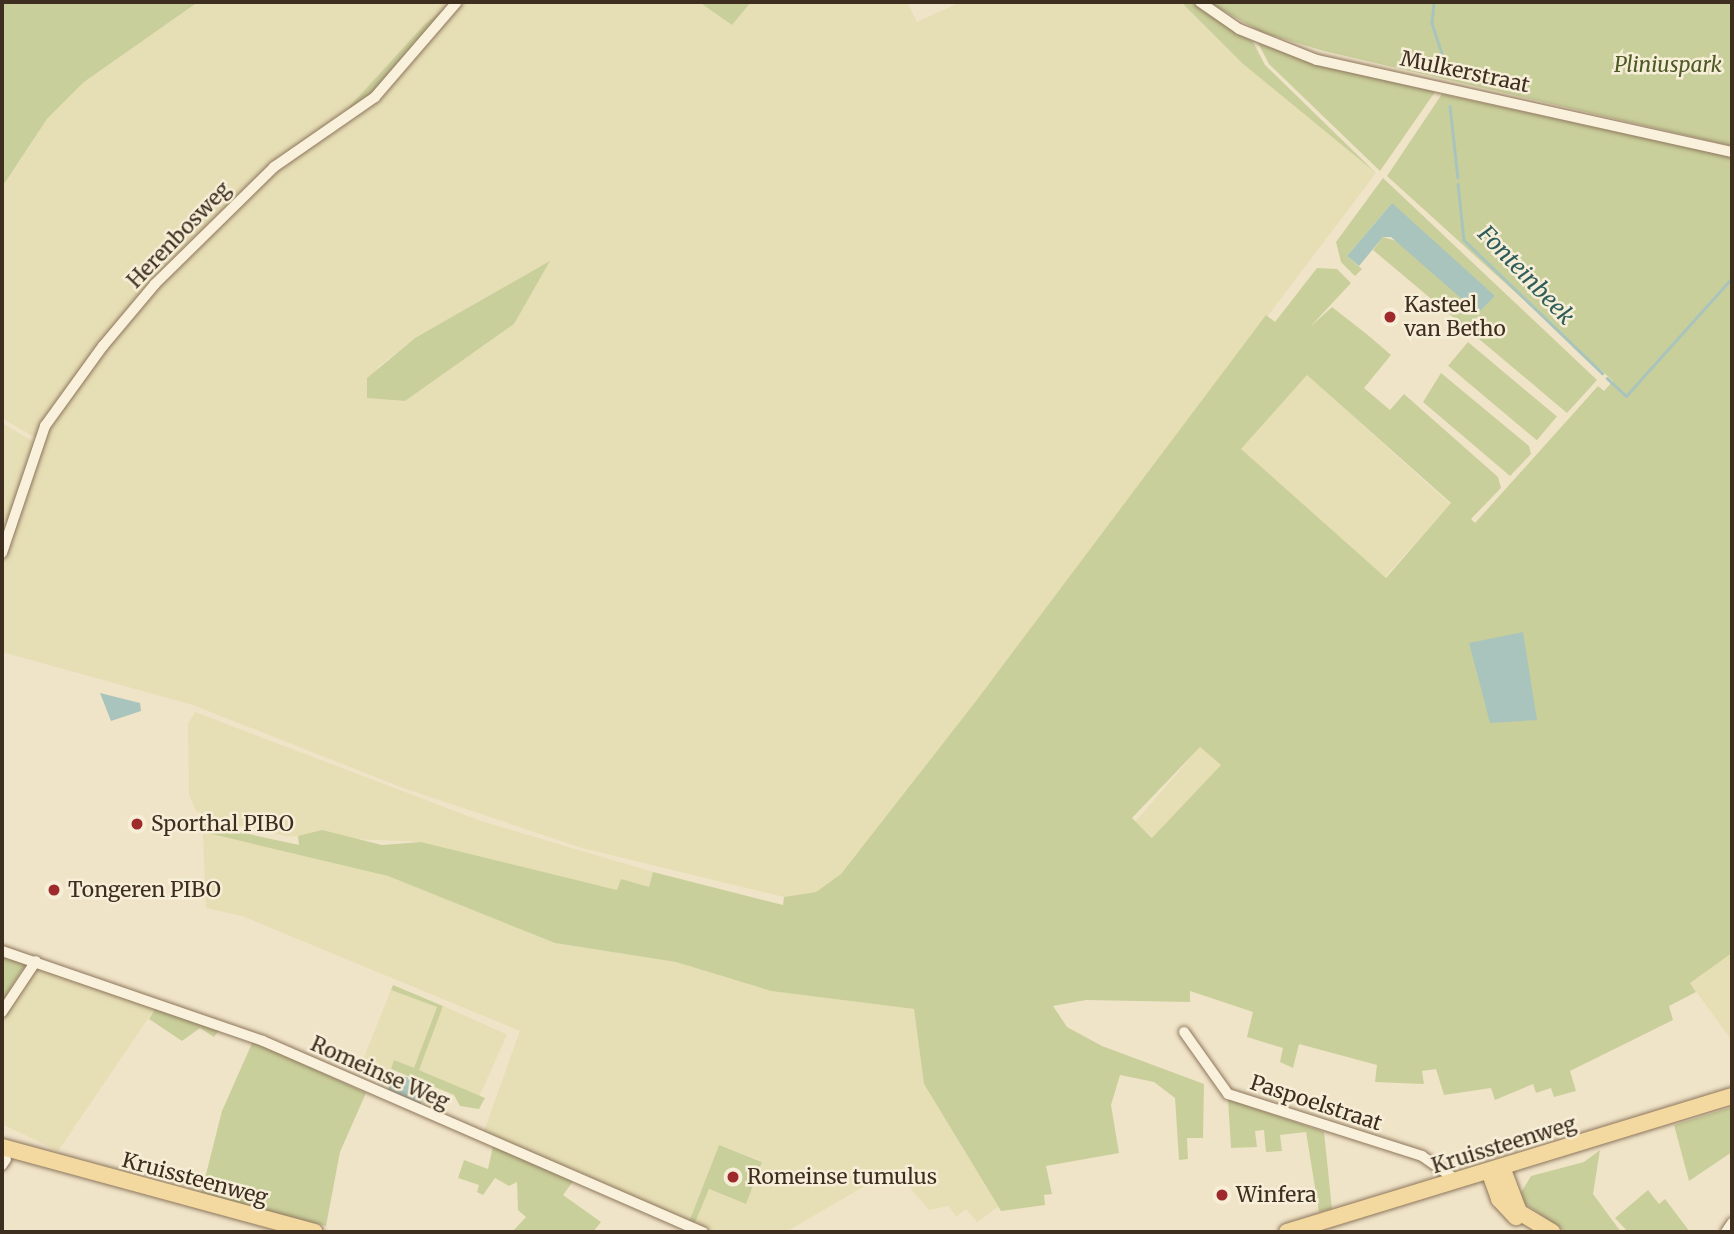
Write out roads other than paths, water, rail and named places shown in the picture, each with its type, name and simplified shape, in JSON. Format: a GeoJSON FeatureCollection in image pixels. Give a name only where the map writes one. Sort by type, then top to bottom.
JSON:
{"type":"FeatureCollection","features":[{"type":"Feature","properties":{"kind":"main road","name":"Kruissteenweg"},"geometry":{"type":"LineString","coordinates":[[1287,1232],[1732,1097]]}},
{"type":"Feature","properties":{"kind":"main road","name":"Kruissteenweg"},"geometry":{"type":"LineString","coordinates":[[2,1138],[64,1164],[315,1232]]}},
{"type":"Feature","properties":{"kind":"main road","name":"Kruissteenweg"},"geometry":{"type":"LineString","coordinates":[[3,1157],[64,1164]]}},
{"type":"Feature","properties":{"kind":"main road"},"geometry":{"type":"LineString","coordinates":[[1495,1169],[1499,1199],[1536,1232]]}},
{"type":"Feature","properties":{"kind":"main road"},"geometry":{"type":"LineString","coordinates":[[1495,1169],[1519,1212],[1552,1232]]}},
{"type":"Feature","properties":{"kind":"street","name":"Herenbosweg"},"geometry":{"type":"LineString","coordinates":[[2,553],[45,426],[103,346],[155,284],[274,167],[375,97],[457,2]]}},
{"type":"Feature","properties":{"kind":"street","name":"Mulkerstraat"},"geometry":{"type":"LineString","coordinates":[[1200,2],[1238,29],[1317,60],[1732,152]]}},
{"type":"Feature","properties":{"kind":"street","name":"Romeinse Weg"},"geometry":{"type":"LineString","coordinates":[[2,951],[263,1041],[704,1232]]}},
{"type":"Feature","properties":{"kind":"street"},"geometry":{"type":"LineString","coordinates":[[2,1012],[36,961]]}},
{"type":"Feature","properties":{"kind":"street","name":"Paspoelstraat"},"geometry":{"type":"LineString","coordinates":[[1184,1032],[1228,1094],[1434,1161],[1458,1181]]}},
{"type":"Feature","properties":{"kind":"street"},"geometry":{"type":"LineString","coordinates":[[1726,1232],[1732,1223]]}},
{"type":"Feature","properties":{"kind":"water"},"geometry":{"type":"Polygon","coordinates":[[[1392,203],[1495,296],[1478,313],[1391,237],[1383,237],[1359,266],[1347,256],[1392,203]]]}},
{"type":"Feature","properties":{"kind":"water"},"geometry":{"type":"Polygon","coordinates":[[[1523,632],[1537,720],[1490,723],[1469,643],[1523,632]]]}},
{"type":"Feature","properties":{"kind":"water"},"geometry":{"type":"Polygon","coordinates":[[[100,693],[140,703],[141,711],[111,721],[100,693]]]}},
{"type":"Feature","properties":{"kind":"water"},"geometry":{"type":"Polygon","coordinates":[[[396,1073],[427,1085],[420,1106],[387,1091],[396,1073]]]}},
{"type":"Feature","properties":{"kind":"waterway","name":"Fonteinbeek"},"geometry":{"type":"LineString","coordinates":[[1434,2],[1432,23],[1443,56]]}},
{"type":"Feature","properties":{"kind":"waterway","name":"Fonteinbeek"},"geometry":{"type":"LineString","coordinates":[[1450,106],[1458,178]]}},
{"type":"Feature","properties":{"kind":"waterway","name":"Fonteinbeek"},"geometry":{"type":"LineString","coordinates":[[1458,184],[1464,240],[1602,373]]}},
{"type":"Feature","properties":{"kind":"waterway","name":"Fonteinbeek"},"geometry":{"type":"LineString","coordinates":[[1607,378],[1626,396],[1732,278]]}},
{"type":"Feature","properties":{"kind":"place","name":"Kasteel van Betho"},"geometry":{"type":"Point","coordinates":[1390,317]}},
{"type":"Feature","properties":{"kind":"place","name":"Sporthal PIBO"},"geometry":{"type":"Point","coordinates":[137,824]}},
{"type":"Feature","properties":{"kind":"place","name":"Tongeren PIBO"},"geometry":{"type":"Point","coordinates":[54,890]}},
{"type":"Feature","properties":{"kind":"place","name":"Romeinse tumulus"},"geometry":{"type":"Point","coordinates":[733,1177]}},
{"type":"Feature","properties":{"kind":"place","name":"Winfera"},"geometry":{"type":"Point","coordinates":[1222,1195]}},
{"type":"Feature","properties":{"kind":"park label","name":"Pliniuspark"},"geometry":{"type":"Point","coordinates":[1668,65]}}]}
